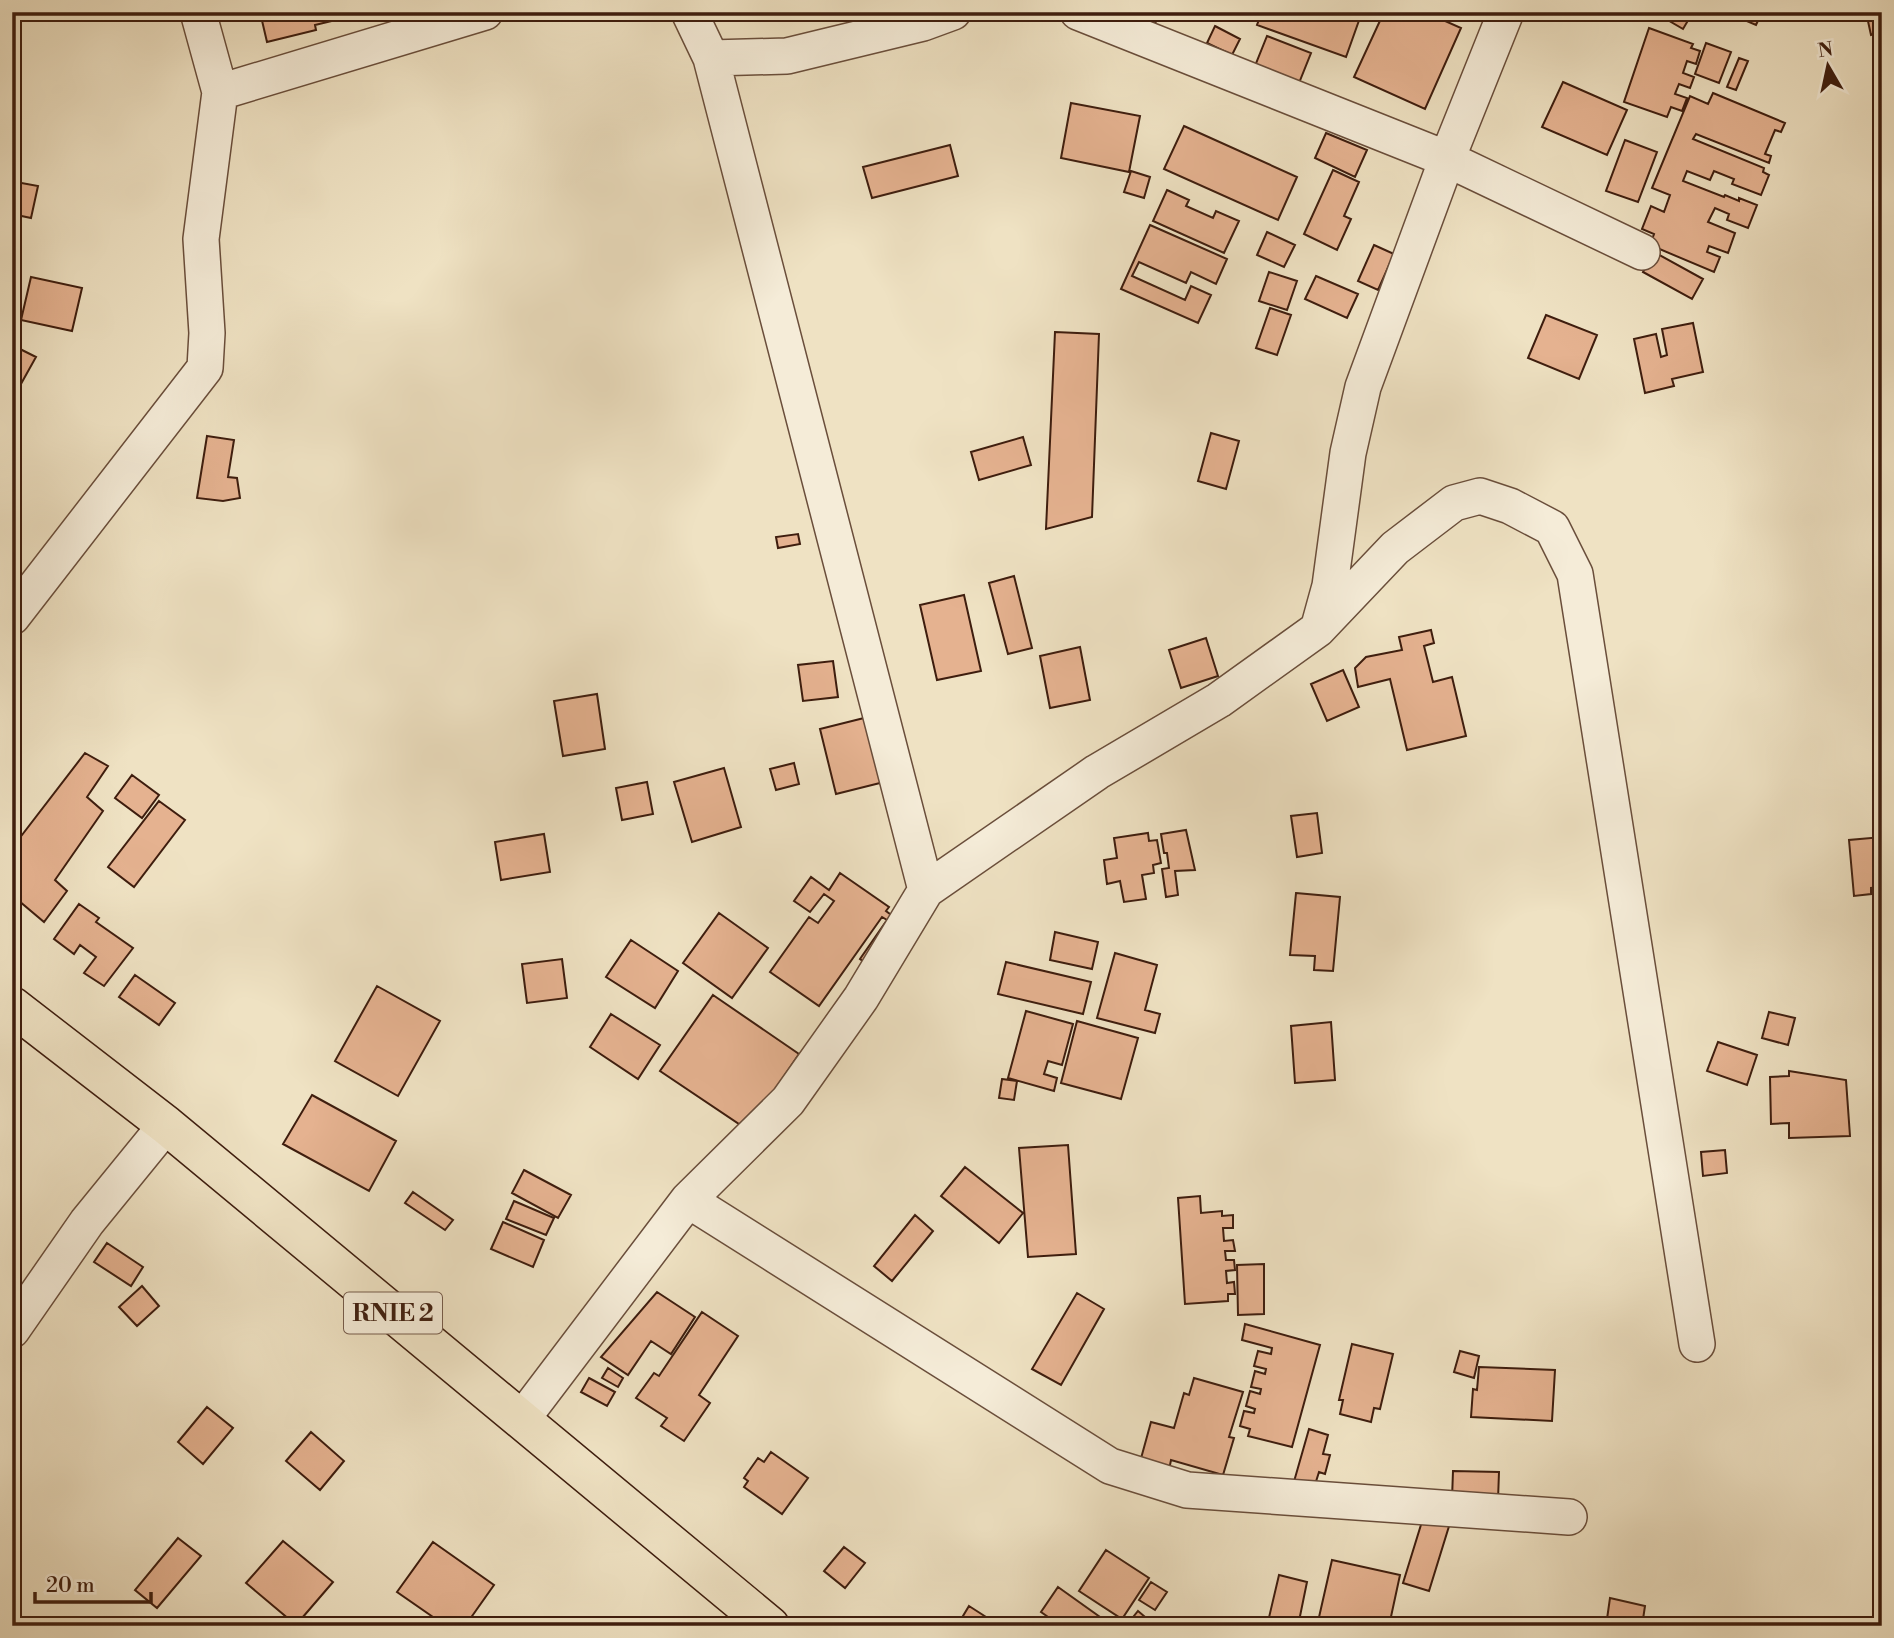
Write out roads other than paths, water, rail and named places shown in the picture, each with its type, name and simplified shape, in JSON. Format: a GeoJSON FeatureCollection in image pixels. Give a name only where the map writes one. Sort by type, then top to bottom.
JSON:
{"type":"FeatureCollection","features":[{"type":"Feature","properties":{"kind":"highway","name":"RNIE 2"},"geometry":{"type":"LineString","coordinates":[[12,1006],[166,1125],[770,1626]]}},
{"type":"Feature","properties":{"kind":"street"},"geometry":{"type":"LineString","coordinates":[[12,617],[205,368],[207,333],[201,239],[220,92],[198,12]]}},
{"type":"Feature","properties":{"kind":"street"},"geometry":{"type":"LineString","coordinates":[[220,92],[485,12]]}},
{"type":"Feature","properties":{"kind":"street"},"geometry":{"type":"LineString","coordinates":[[689,12],[711,58],[926,890]]}},
{"type":"Feature","properties":{"kind":"street"},"geometry":{"type":"LineString","coordinates":[[711,58],[786,56],[923,23],[953,12]]}},
{"type":"Feature","properties":{"kind":"street"},"geometry":{"type":"LineString","coordinates":[[1078,12],[1447,159],[1642,252]]}},
{"type":"Feature","properties":{"kind":"street"},"geometry":{"type":"LineString","coordinates":[[1318,629],[1330,586],[1348,453],[1363,387],[1447,159],[1506,12]]}},
{"type":"Feature","properties":{"kind":"street"},"geometry":{"type":"LineString","coordinates":[[522,1419],[688,1200],[788,1101],[862,998],[926,890],[1097,772],[1219,700],[1318,629],[1395,548],[1454,503],[1480,496],[1510,506],[1552,528],[1575,574],[1697,1344]]}},
{"type":"Feature","properties":{"kind":"street"},"geometry":{"type":"LineString","coordinates":[[12,1330],[87,1222],[166,1125]]}},
{"type":"Feature","properties":{"kind":"street"},"geometry":{"type":"LineString","coordinates":[[688,1200],[1110,1466],[1186,1490],[1569,1517]]}}]}
